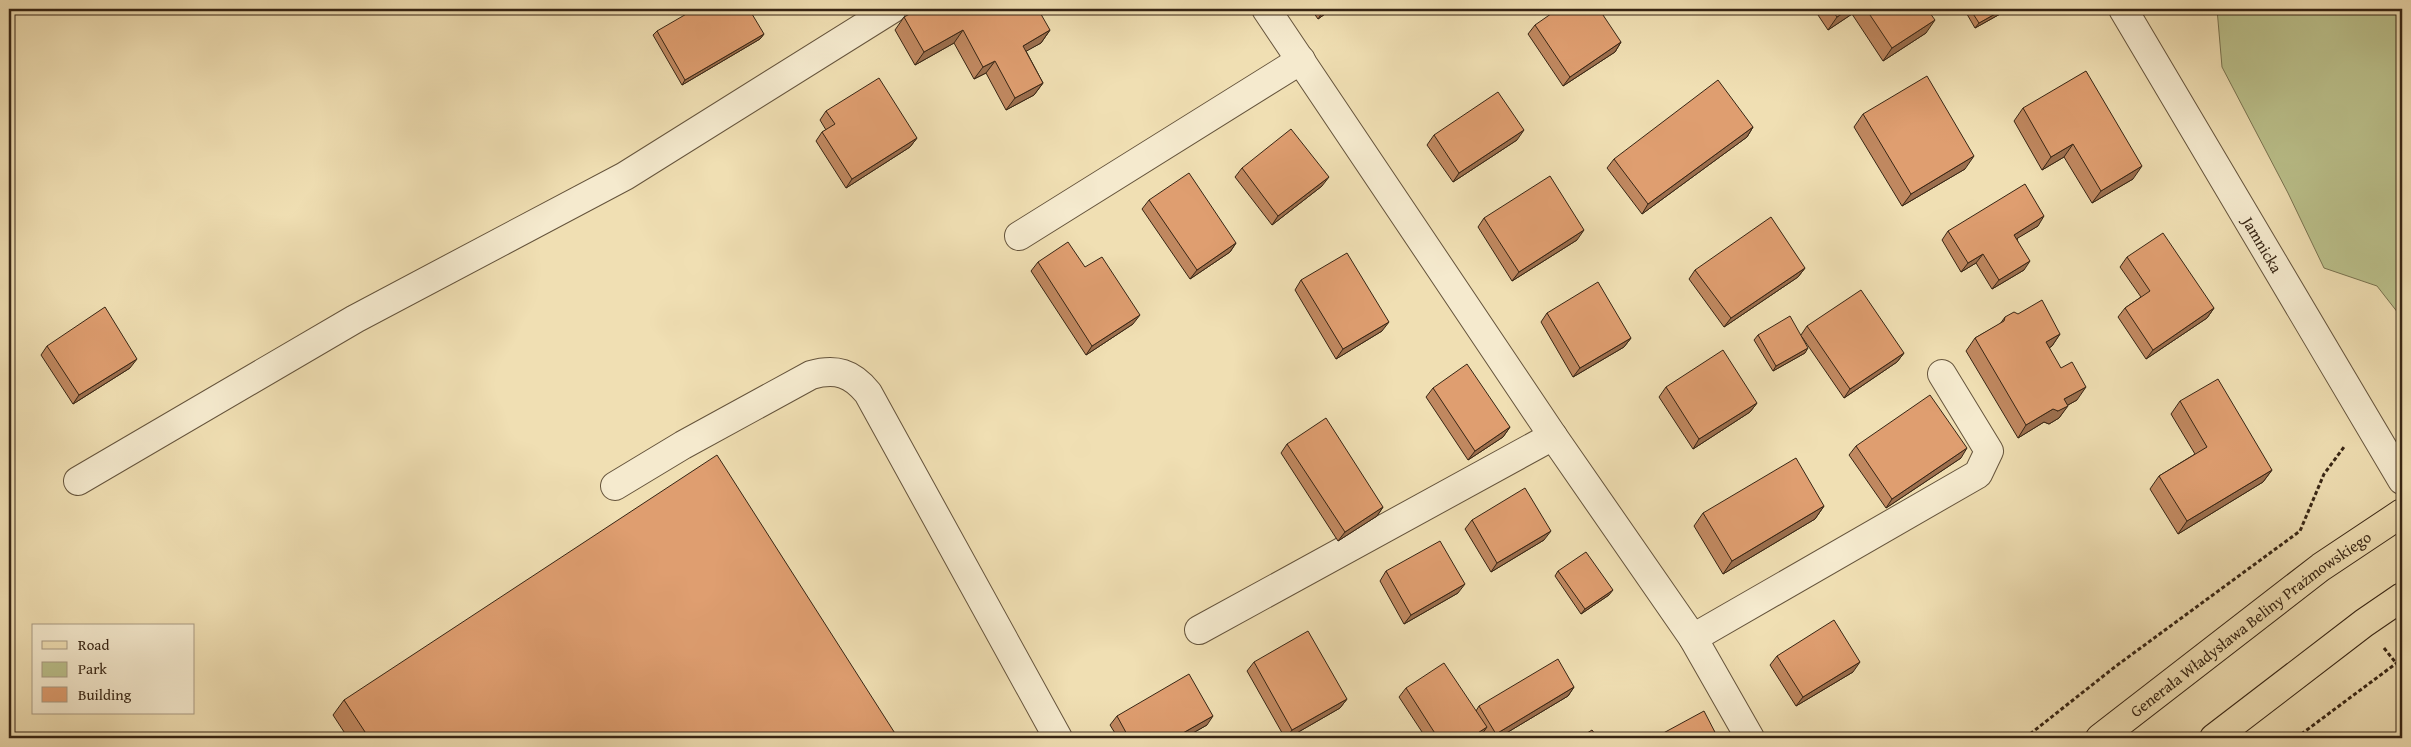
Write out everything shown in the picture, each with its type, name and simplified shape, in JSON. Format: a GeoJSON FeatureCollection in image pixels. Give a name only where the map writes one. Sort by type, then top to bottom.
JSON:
{"type":"FeatureCollection","features":[{"type":"Feature","properties":{"kind":"main road","name":"Generała Władysława Beliny Prażmowskiego"},"geometry":{"type":"LineString","coordinates":[[2100,738],[2321,567],[2402,513]]}},
{"type":"Feature","properties":{"kind":"main road"},"geometry":{"type":"LineString","coordinates":[[2214,738],[2364,623],[2402,597]]}},
{"type":"Feature","properties":{"kind":"street"},"geometry":{"type":"LineString","coordinates":[[78,481],[354,319],[624,176],[892,9]]}},
{"type":"Feature","properties":{"kind":"street"},"geometry":{"type":"LineString","coordinates":[[1266,9],[1553,436],[1693,638],[1750,738]]}},
{"type":"Feature","properties":{"kind":"street","name":"Jamnicka"},"geometry":{"type":"LineString","coordinates":[[2123,9],[2402,480]]}},
{"type":"Feature","properties":{"kind":"street"},"geometry":{"type":"LineString","coordinates":[[1019,236],[1301,60]]}},
{"type":"Feature","properties":{"kind":"street"},"geometry":{"type":"LineString","coordinates":[[615,486],[683,444],[811,375],[834,370],[848,374],[859,382],[868,393],[1058,738]]}},
{"type":"Feature","properties":{"kind":"street"},"geometry":{"type":"LineString","coordinates":[[1693,638],[1978,474],[1989,451],[1942,374]]}},
{"type":"Feature","properties":{"kind":"street"},"geometry":{"type":"LineString","coordinates":[[1199,630],[1553,436]]}},
{"type":"Feature","properties":{"kind":"path"},"geometry":{"type":"LineString","coordinates":[[2025,738],[2116,666],[2300,531],[2324,474],[2342,448],[2350,443]]}},
{"type":"Feature","properties":{"kind":"path"},"geometry":{"type":"LineString","coordinates":[[2383,648],[2396,663]]}},
{"type":"Feature","properties":{"kind":"path"},"geometry":{"type":"LineString","coordinates":[[2296,738],[2402,658]]}},
{"type":"Feature","properties":{"kind":"green space"},"geometry":{"type":"Polygon","coordinates":[[[2217,9],[2402,9],[2402,318],[2377,286],[2324,268],[2288,193],[2222,67],[2217,9]]]}},
{"type":"Feature","properties":{"kind":"building"},"geometry":{"type":"Polygon","coordinates":[[[695,9],[749,9],[764,34],[685,80],[657,31],[695,9]]]}},
{"type":"Feature","properties":{"kind":"building"},"geometry":{"type":"Polygon","coordinates":[[[919,9],[1038,9],[1050,30],[1023,46],[1043,83],[1015,98],[995,61],[983,67],[963,30],[924,52],[904,17],[919,9]]]}},
{"type":"Feature","properties":{"kind":"building"},"geometry":{"type":"Polygon","coordinates":[[[1558,9],[1599,9],[1621,42],[1570,77],[1535,25],[1558,9]]]}},
{"type":"Feature","properties":{"kind":"building"},"geometry":{"type":"Polygon","coordinates":[[[1831,9],[1849,9],[1837,17],[1831,9]]]}},
{"type":"Feature","properties":{"kind":"building"},"geometry":{"type":"Polygon","coordinates":[[[1866,9],[1927,9],[1935,20],[1892,48],[1866,9]]]}},
{"type":"Feature","properties":{"kind":"building"},"geometry":{"type":"Polygon","coordinates":[[[1970,9],[2004,9],[1979,23],[1970,9]]]}},
{"type":"Feature","properties":{"kind":"building"},"geometry":{"type":"Polygon","coordinates":[[[2086,71],[2142,166],[2101,191],[2073,144],[2051,157],[2023,108],[2086,71]]]}},
{"type":"Feature","properties":{"kind":"building"},"geometry":{"type":"Polygon","coordinates":[[[1927,76],[1974,156],[1911,194],[1863,114],[1927,76]]]}},
{"type":"Feature","properties":{"kind":"building"},"geometry":{"type":"Polygon","coordinates":[[[879,78],[917,138],[852,179],[822,132],[835,124],[826,111],[879,78]]]}},
{"type":"Feature","properties":{"kind":"building"},"geometry":{"type":"Polygon","coordinates":[[[1718,80],[1753,127],[1648,204],[1614,159],[1718,80]]]}},
{"type":"Feature","properties":{"kind":"building"},"geometry":{"type":"Polygon","coordinates":[[[1498,92],[1524,130],[1459,173],[1434,135],[1498,92]]]}},
{"type":"Feature","properties":{"kind":"building"},"geometry":{"type":"Polygon","coordinates":[[[1291,129],[1329,177],[1278,216],[1242,168],[1291,129]]]}},
{"type":"Feature","properties":{"kind":"building"},"geometry":{"type":"Polygon","coordinates":[[[1189,173],[1236,243],[1197,270],[1149,200],[1189,173]]]}},
{"type":"Feature","properties":{"kind":"building"},"geometry":{"type":"Polygon","coordinates":[[[1550,176],[1584,230],[1519,272],[1484,218],[1550,176]]]}},
{"type":"Feature","properties":{"kind":"building"},"geometry":{"type":"Polygon","coordinates":[[[2025,184],[2044,216],[2014,235],[2030,261],[1999,280],[1983,254],[1968,263],[1948,231],[2025,184]]]}},
{"type":"Feature","properties":{"kind":"building"},"geometry":{"type":"Polygon","coordinates":[[[1771,217],[1805,268],[1731,318],[1695,270],[1771,217]]]}},
{"type":"Feature","properties":{"kind":"building"},"geometry":{"type":"Polygon","coordinates":[[[2163,233],[2214,308],[2153,350],[2125,308],[2150,291],[2127,257],[2163,233]]]}},
{"type":"Feature","properties":{"kind":"building"},"geometry":{"type":"Polygon","coordinates":[[[1068,242],[1085,267],[1102,257],[1140,315],[1092,346],[1038,262],[1068,242]]]}},
{"type":"Feature","properties":{"kind":"building"},"geometry":{"type":"Polygon","coordinates":[[[1347,253],[1389,322],[1343,349],[1301,280],[1347,253]]]}},
{"type":"Feature","properties":{"kind":"building"},"geometry":{"type":"Polygon","coordinates":[[[1598,282],[1631,338],[1580,368],[1547,313],[1598,282]]]}},
{"type":"Feature","properties":{"kind":"building"},"geometry":{"type":"Polygon","coordinates":[[[1861,290],[1904,353],[1850,389],[1807,326],[1861,290]]]}},
{"type":"Feature","properties":{"kind":"building"},"geometry":{"type":"Polygon","coordinates":[[[2042,300],[2060,334],[2046,342],[2061,368],[2072,362],[2086,387],[2064,399],[2068,406],[2058,411],[2053,409],[2026,425],[1975,338],[2004,321],[2005,317],[2014,312],[2018,314],[2042,300]]]}},
{"type":"Feature","properties":{"kind":"building"},"geometry":{"type":"Polygon","coordinates":[[[105,307],[137,359],[79,395],[47,346],[105,307]]]}},
{"type":"Feature","properties":{"kind":"building"},"geometry":{"type":"Polygon","coordinates":[[[1790,316],[1808,348],[1776,366],[1758,335],[1790,316]]]}},
{"type":"Feature","properties":{"kind":"building"},"geometry":{"type":"Polygon","coordinates":[[[1723,350],[1757,403],[1699,439],[1666,387],[1723,350]]]}},
{"type":"Feature","properties":{"kind":"building"},"geometry":{"type":"Polygon","coordinates":[[[1467,364],[1510,427],[1475,451],[1433,388],[1467,364]]]}},
{"type":"Feature","properties":{"kind":"building"},"geometry":{"type":"Polygon","coordinates":[[[2218,379],[2272,470],[2187,521],[2159,476],[2207,447],[2180,401],[2218,379]]]}},
{"type":"Feature","properties":{"kind":"building"},"geometry":{"type":"Polygon","coordinates":[[[1930,395],[1967,448],[1892,499],[1856,446],[1930,395]]]}},
{"type":"Feature","properties":{"kind":"building"},"geometry":{"type":"Polygon","coordinates":[[[1326,418],[1383,507],[1345,532],[1287,444],[1326,418]]]}},
{"type":"Feature","properties":{"kind":"building"},"geometry":{"type":"Polygon","coordinates":[[[717,455],[898,738],[369,738],[344,700],[717,455]]]}},
{"type":"Feature","properties":{"kind":"building"},"geometry":{"type":"Polygon","coordinates":[[[1796,458],[1824,506],[1732,561],[1703,513],[1796,458]]]}},
{"type":"Feature","properties":{"kind":"building"},"geometry":{"type":"Polygon","coordinates":[[[1525,488],[1551,531],[1497,563],[1472,520],[1525,488]]]}},
{"type":"Feature","properties":{"kind":"building"},"geometry":{"type":"Polygon","coordinates":[[[1440,541],[1465,584],[1411,615],[1386,571],[1440,541]]]}},
{"type":"Feature","properties":{"kind":"building"},"geometry":{"type":"Polygon","coordinates":[[[1586,552],[1613,590],[1585,609],[1558,571],[1586,552]]]}},
{"type":"Feature","properties":{"kind":"building"},"geometry":{"type":"Polygon","coordinates":[[[1834,620],[1860,662],[1803,697],[1777,656],[1834,620]]]}},
{"type":"Feature","properties":{"kind":"building"},"geometry":{"type":"Polygon","coordinates":[[[1308,631],[1347,699],[1292,730],[1254,662],[1308,631]]]}},
{"type":"Feature","properties":{"kind":"building"},"geometry":{"type":"Polygon","coordinates":[[[1558,659],[1574,687],[1496,734],[1479,706],[1558,659]]]}},
{"type":"Feature","properties":{"kind":"building"},"geometry":{"type":"Polygon","coordinates":[[[1444,663],[1487,727],[1470,738],[1438,738],[1406,688],[1444,663]]]}},
{"type":"Feature","properties":{"kind":"building"},"geometry":{"type":"Polygon","coordinates":[[[1189,674],[1213,716],[1174,738],[1129,738],[1117,716],[1189,674]]]}},
{"type":"Feature","properties":{"kind":"building"},"geometry":{"type":"Polygon","coordinates":[[[1704,711],[1718,738],[1656,738],[1656,737],[1704,711]]]}},
{"type":"Feature","properties":{"kind":"building"},"geometry":{"type":"Polygon","coordinates":[[[1592,730],[1598,738],[1579,738],[1592,730]]]}}]}
